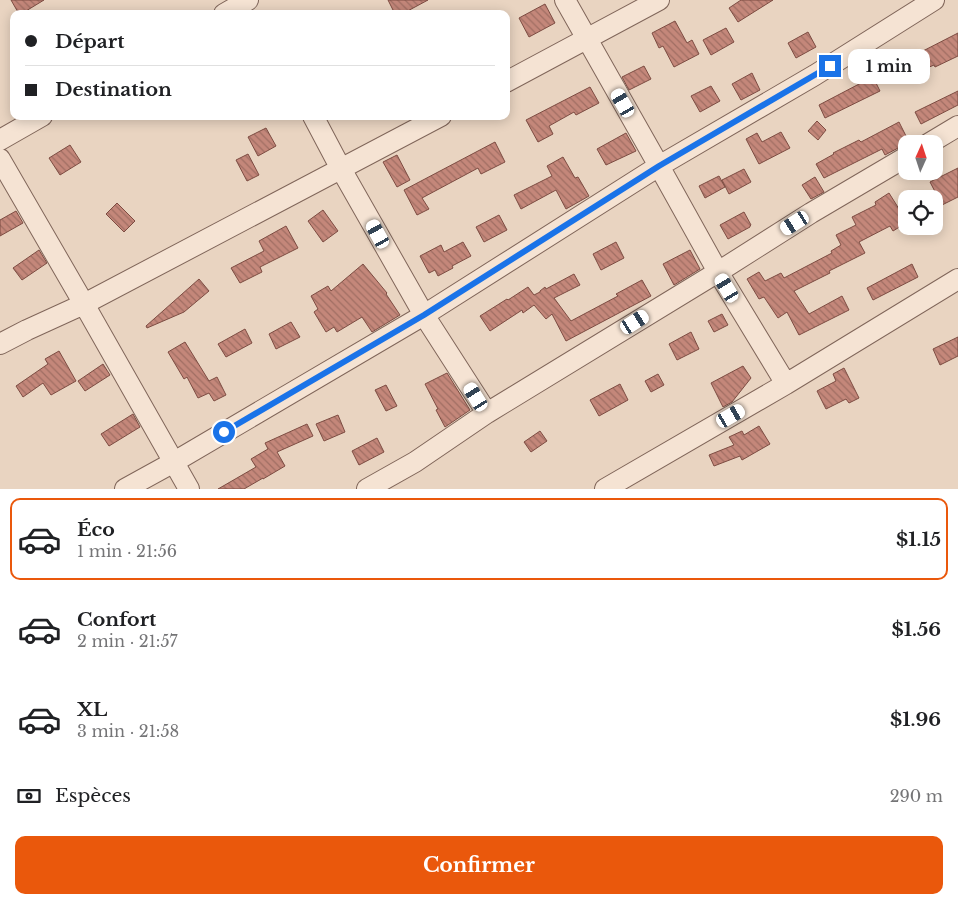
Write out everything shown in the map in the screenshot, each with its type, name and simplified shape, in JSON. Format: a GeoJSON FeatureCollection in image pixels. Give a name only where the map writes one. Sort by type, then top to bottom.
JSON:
{"type":"FeatureCollection","features":[{"type":"Feature","properties":{"kind":"street"},"geometry":{"type":"LineString","coordinates":[[231,10],[250,0]]}},
{"type":"Feature","properties":{"kind":"street"},"geometry":{"type":"LineString","coordinates":[[565,0],[718,272],[786,384]]}},
{"type":"Feature","properties":{"kind":"street"},"geometry":{"type":"LineString","coordinates":[[510,80],[659,0]]}},
{"type":"Feature","properties":{"kind":"street"},"geometry":{"type":"LineString","coordinates":[[125,489],[424,315],[659,166],[815,75],[934,0]]}},
{"type":"Feature","properties":{"kind":"street"},"geometry":{"type":"LineString","coordinates":[[0,140],[35,120]]}},
{"type":"Feature","properties":{"kind":"street"},"geometry":{"type":"LineString","coordinates":[[315,120],[424,315],[487,414]]}},
{"type":"Feature","properties":{"kind":"street"},"geometry":{"type":"LineString","coordinates":[[0,344],[84,304],[433,120]]}},
{"type":"Feature","properties":{"kind":"street"},"geometry":{"type":"LineString","coordinates":[[943,135],[958,126]]}},
{"type":"Feature","properties":{"kind":"street"},"geometry":{"type":"LineString","coordinates":[[0,159],[189,489]]}},
{"type":"Feature","properties":{"kind":"street"},"geometry":{"type":"LineString","coordinates":[[367,489],[415,462],[487,414],[811,213],[898,162]]}},
{"type":"Feature","properties":{"kind":"street"},"geometry":{"type":"LineString","coordinates":[[605,489],[786,384],[958,279]]}},
{"type":"Feature","properties":{"kind":"building"},"geometry":{"type":"Polygon","coordinates":[[[11,0],[44,0],[28,10],[17,10],[11,0]]]}},
{"type":"Feature","properties":{"kind":"building"},"geometry":{"type":"Polygon","coordinates":[[[388,0],[428,0],[409,10],[393,10],[388,0]]]}},
{"type":"Feature","properties":{"kind":"building"},"geometry":{"type":"Polygon","coordinates":[[[741,0],[773,0],[738,22],[729,8],[741,0]]]}},
{"type":"Feature","properties":{"kind":"building"},"geometry":{"type":"Polygon","coordinates":[[[545,4],[555,23],[529,37],[519,18],[545,4]]]}},
{"type":"Feature","properties":{"kind":"building"},"geometry":{"type":"Polygon","coordinates":[[[675,21],[687,43],[692,40],[699,54],[674,67],[663,46],[659,48],[652,33],[675,21]]]}},
{"type":"Feature","properties":{"kind":"building"},"geometry":{"type":"Polygon","coordinates":[[[726,28],[734,42],[711,55],[703,40],[726,28]]]}},
{"type":"Feature","properties":{"kind":"building"},"geometry":{"type":"Polygon","coordinates":[[[808,32],[816,47],[796,58],[788,43],[808,32]]]}},
{"type":"Feature","properties":{"kind":"building"},"geometry":{"type":"Polygon","coordinates":[[[958,33],[958,56],[935,67],[934,65],[927,68],[919,53],[958,33]]]}},
{"type":"Feature","properties":{"kind":"building"},"geometry":{"type":"Polygon","coordinates":[[[880,65],[886,77],[876,83],[880,91],[825,118],[819,105],[861,83],[857,77],[880,65]]]}},
{"type":"Feature","properties":{"kind":"building"},"geometry":{"type":"Polygon","coordinates":[[[644,66],[651,79],[629,90],[622,77],[644,66]]]}},
{"type":"Feature","properties":{"kind":"building"},"geometry":{"type":"Polygon","coordinates":[[[752,73],[760,90],[741,100],[732,84],[752,73]]]}},
{"type":"Feature","properties":{"kind":"building"},"geometry":{"type":"Polygon","coordinates":[[[711,86],[720,101],[700,112],[691,96],[711,86]]]}},
{"type":"Feature","properties":{"kind":"building"},"geometry":{"type":"Polygon","coordinates":[[[590,87],[599,103],[576,115],[574,112],[549,126],[553,134],[538,142],[526,120],[590,87]]]}},
{"type":"Feature","properties":{"kind":"building"},"geometry":{"type":"Polygon","coordinates":[[[958,91],[958,105],[921,124],[915,112],[958,91]]]}},
{"type":"Feature","properties":{"kind":"building"},"geometry":{"type":"Polygon","coordinates":[[[817,121],[826,130],[818,140],[808,131],[817,121]]]}},
{"type":"Feature","properties":{"kind":"building"},"geometry":{"type":"Polygon","coordinates":[[[899,122],[906,135],[898,135],[898,148],[885,155],[882,149],[824,178],[816,164],[859,140],[861,142],[899,122]]]}},
{"type":"Feature","properties":{"kind":"building"},"geometry":{"type":"Polygon","coordinates":[[[266,128],[276,146],[258,156],[248,137],[266,128]]]}},
{"type":"Feature","properties":{"kind":"building"},"geometry":{"type":"Polygon","coordinates":[[[781,132],[790,148],[759,164],[746,139],[757,133],[762,142],[781,132]]]}},
{"type":"Feature","properties":{"kind":"building"},"geometry":{"type":"Polygon","coordinates":[[[626,133],[636,151],[606,165],[597,149],[626,133]]]}},
{"type":"Feature","properties":{"kind":"building"},"geometry":{"type":"Polygon","coordinates":[[[495,142],[505,162],[481,174],[478,168],[422,198],[429,209],[417,215],[404,190],[495,142]]]}},
{"type":"Feature","properties":{"kind":"building"},"geometry":{"type":"Polygon","coordinates":[[[70,145],[81,162],[60,175],[49,158],[70,145]]]}},
{"type":"Feature","properties":{"kind":"building"},"geometry":{"type":"Polygon","coordinates":[[[248,154],[259,175],[247,181],[236,160],[248,154]]]}},
{"type":"Feature","properties":{"kind":"building"},"geometry":{"type":"Polygon","coordinates":[[[397,155],[410,180],[397,187],[383,162],[397,155]]]}},
{"type":"Feature","properties":{"kind":"building"},"geometry":{"type":"Polygon","coordinates":[[[563,157],[575,178],[578,177],[589,196],[566,209],[556,190],[521,209],[514,195],[552,176],[547,166],[563,157]]]}},
{"type":"Feature","properties":{"kind":"building"},"geometry":{"type":"Polygon","coordinates":[[[958,168],[958,197],[943,204],[943,190],[934,190],[930,182],[943,180],[943,176],[958,168]]]}},
{"type":"Feature","properties":{"kind":"building"},"geometry":{"type":"Polygon","coordinates":[[[744,169],[751,182],[729,194],[722,180],[744,169]]]}},
{"type":"Feature","properties":{"kind":"building"},"geometry":{"type":"Polygon","coordinates":[[[719,176],[725,187],[705,198],[699,186],[719,176]]]}},
{"type":"Feature","properties":{"kind":"building"},"geometry":{"type":"Polygon","coordinates":[[[815,177],[824,192],[811,199],[802,185],[815,177]]]}},
{"type":"Feature","properties":{"kind":"building"},"geometry":{"type":"Polygon","coordinates":[[[889,193],[898,207],[898,228],[893,231],[890,226],[859,242],[865,253],[794,291],[809,314],[842,296],[849,310],[799,335],[787,312],[778,318],[764,297],[759,299],[747,279],[759,272],[765,281],[781,273],[784,278],[832,253],[831,251],[841,245],[836,235],[856,225],[852,217],[876,205],[875,202],[889,193]]]}},
{"type":"Feature","properties":{"kind":"building"},"geometry":{"type":"Polygon","coordinates":[[[117,203],[135,221],[124,232],[106,214],[117,203]]]}},
{"type":"Feature","properties":{"kind":"building"},"geometry":{"type":"Polygon","coordinates":[[[323,210],[338,231],[323,242],[308,221],[323,210]]]}},
{"type":"Feature","properties":{"kind":"building"},"geometry":{"type":"Polygon","coordinates":[[[16,211],[23,223],[0,236],[0,220],[16,211]]]}},
{"type":"Feature","properties":{"kind":"building"},"geometry":{"type":"Polygon","coordinates":[[[744,212],[751,225],[750,227],[728,239],[720,225],[744,212]]]}},
{"type":"Feature","properties":{"kind":"building"},"geometry":{"type":"Polygon","coordinates":[[[499,215],[507,230],[484,242],[476,227],[499,215]]]}},
{"type":"Feature","properties":{"kind":"building"},"geometry":{"type":"Polygon","coordinates":[[[286,226],[298,248],[260,267],[262,272],[240,283],[231,268],[264,251],[259,241],[286,226]]]}},
{"type":"Feature","properties":{"kind":"building"},"geometry":{"type":"Polygon","coordinates":[[[463,242],[471,256],[438,276],[435,270],[429,273],[420,256],[441,245],[444,252],[463,242]]]}},
{"type":"Feature","properties":{"kind":"building"},"geometry":{"type":"Polygon","coordinates":[[[616,242],[624,258],[601,270],[593,254],[616,242]]]}},
{"type":"Feature","properties":{"kind":"building"},"geometry":{"type":"Polygon","coordinates":[[[39,250],[47,263],[22,280],[13,268],[39,250]]]}},
{"type":"Feature","properties":{"kind":"building"},"geometry":{"type":"Polygon","coordinates":[[[690,250],[700,269],[674,285],[663,264],[690,250]]]}},
{"type":"Feature","properties":{"kind":"building"},"geometry":{"type":"Polygon","coordinates":[[[363,264],[387,293],[400,315],[372,332],[362,317],[337,332],[334,327],[326,332],[314,312],[318,309],[311,296],[328,286],[331,291],[363,264]]]}},
{"type":"Feature","properties":{"kind":"building"},"geometry":{"type":"Polygon","coordinates":[[[912,264],[918,277],[873,300],[867,288],[912,264]]]}},
{"type":"Feature","properties":{"kind":"building"},"geometry":{"type":"Polygon","coordinates":[[[574,274],[580,285],[554,298],[571,321],[618,296],[616,294],[642,280],[651,296],[566,341],[552,314],[546,319],[534,305],[523,313],[522,310],[490,331],[480,316],[528,287],[534,295],[545,287],[546,289],[574,274]]]}},
{"type":"Feature","properties":{"kind":"building"},"geometry":{"type":"Polygon","coordinates":[[[199,279],[209,291],[184,312],[147,328],[146,326],[199,279]]]}},
{"type":"Feature","properties":{"kind":"building"},"geometry":{"type":"Polygon","coordinates":[[[722,314],[728,325],[714,332],[708,321],[722,314]]]}},
{"type":"Feature","properties":{"kind":"building"},"geometry":{"type":"Polygon","coordinates":[[[291,322],[300,337],[276,349],[269,334],[291,322]]]}},
{"type":"Feature","properties":{"kind":"building"},"geometry":{"type":"Polygon","coordinates":[[[245,329],[252,343],[226,357],[218,344],[245,329]]]}},
{"type":"Feature","properties":{"kind":"building"},"geometry":{"type":"Polygon","coordinates":[[[691,332],[699,349],[677,360],[669,344],[691,332]]]}},
{"type":"Feature","properties":{"kind":"building"},"geometry":{"type":"Polygon","coordinates":[[[958,337],[958,356],[940,365],[933,349],[958,337]]]}},
{"type":"Feature","properties":{"kind":"building"},"geometry":{"type":"Polygon","coordinates":[[[185,342],[209,381],[217,377],[226,395],[214,401],[209,393],[198,398],[187,377],[184,379],[168,352],[185,342]]]}},
{"type":"Feature","properties":{"kind":"building"},"geometry":{"type":"Polygon","coordinates":[[[59,351],[76,381],[51,395],[43,383],[23,397],[16,386],[48,364],[45,359],[59,351]]]}},
{"type":"Feature","properties":{"kind":"building"},"geometry":{"type":"Polygon","coordinates":[[[103,364],[110,375],[85,391],[78,381],[103,364]]]}},
{"type":"Feature","properties":{"kind":"building"},"geometry":{"type":"Polygon","coordinates":[[[743,366],[751,378],[732,402],[723,407],[711,383],[743,366]]]}},
{"type":"Feature","properties":{"kind":"building"},"geometry":{"type":"Polygon","coordinates":[[[844,368],[859,398],[849,403],[846,399],[826,409],[817,391],[836,381],[833,374],[844,368]]]}},
{"type":"Feature","properties":{"kind":"building"},"geometry":{"type":"Polygon","coordinates":[[[447,373],[470,410],[445,427],[425,384],[447,373]]]}},
{"type":"Feature","properties":{"kind":"building"},"geometry":{"type":"Polygon","coordinates":[[[658,374],[664,385],[651,392],[645,381],[658,374]]]}},
{"type":"Feature","properties":{"kind":"building"},"geometry":{"type":"Polygon","coordinates":[[[620,384],[628,400],[599,416],[590,400],[620,384]]]}},
{"type":"Feature","properties":{"kind":"building"},"geometry":{"type":"Polygon","coordinates":[[[386,385],[397,406],[386,411],[375,390],[386,385]]]}},
{"type":"Feature","properties":{"kind":"building"},"geometry":{"type":"Polygon","coordinates":[[[133,414],[140,427],[109,446],[101,434],[133,414]]]}},
{"type":"Feature","properties":{"kind":"building"},"geometry":{"type":"Polygon","coordinates":[[[338,415],[345,432],[324,441],[316,424],[338,415]]]}},
{"type":"Feature","properties":{"kind":"building"},"geometry":{"type":"Polygon","coordinates":[[[307,424],[313,436],[277,452],[285,466],[244,489],[218,489],[256,467],[251,459],[268,449],[265,443],[307,424]]]}},
{"type":"Feature","properties":{"kind":"building"},"geometry":{"type":"Polygon","coordinates":[[[759,426],[770,444],[742,460],[740,456],[714,466],[709,455],[734,445],[729,437],[742,431],[744,435],[759,426]]]}},
{"type":"Feature","properties":{"kind":"building"},"geometry":{"type":"Polygon","coordinates":[[[540,431],[547,441],[531,452],[524,442],[540,431]]]}},
{"type":"Feature","properties":{"kind":"building"},"geometry":{"type":"Polygon","coordinates":[[[377,438],[384,452],[359,465],[352,451],[377,438]]]}},
{"type":"Feature","properties":{"kind":"route"},"geometry":{"type":"LineString","coordinates":[[224,432],[424,315],[659,166],[830,66]]}}]}
